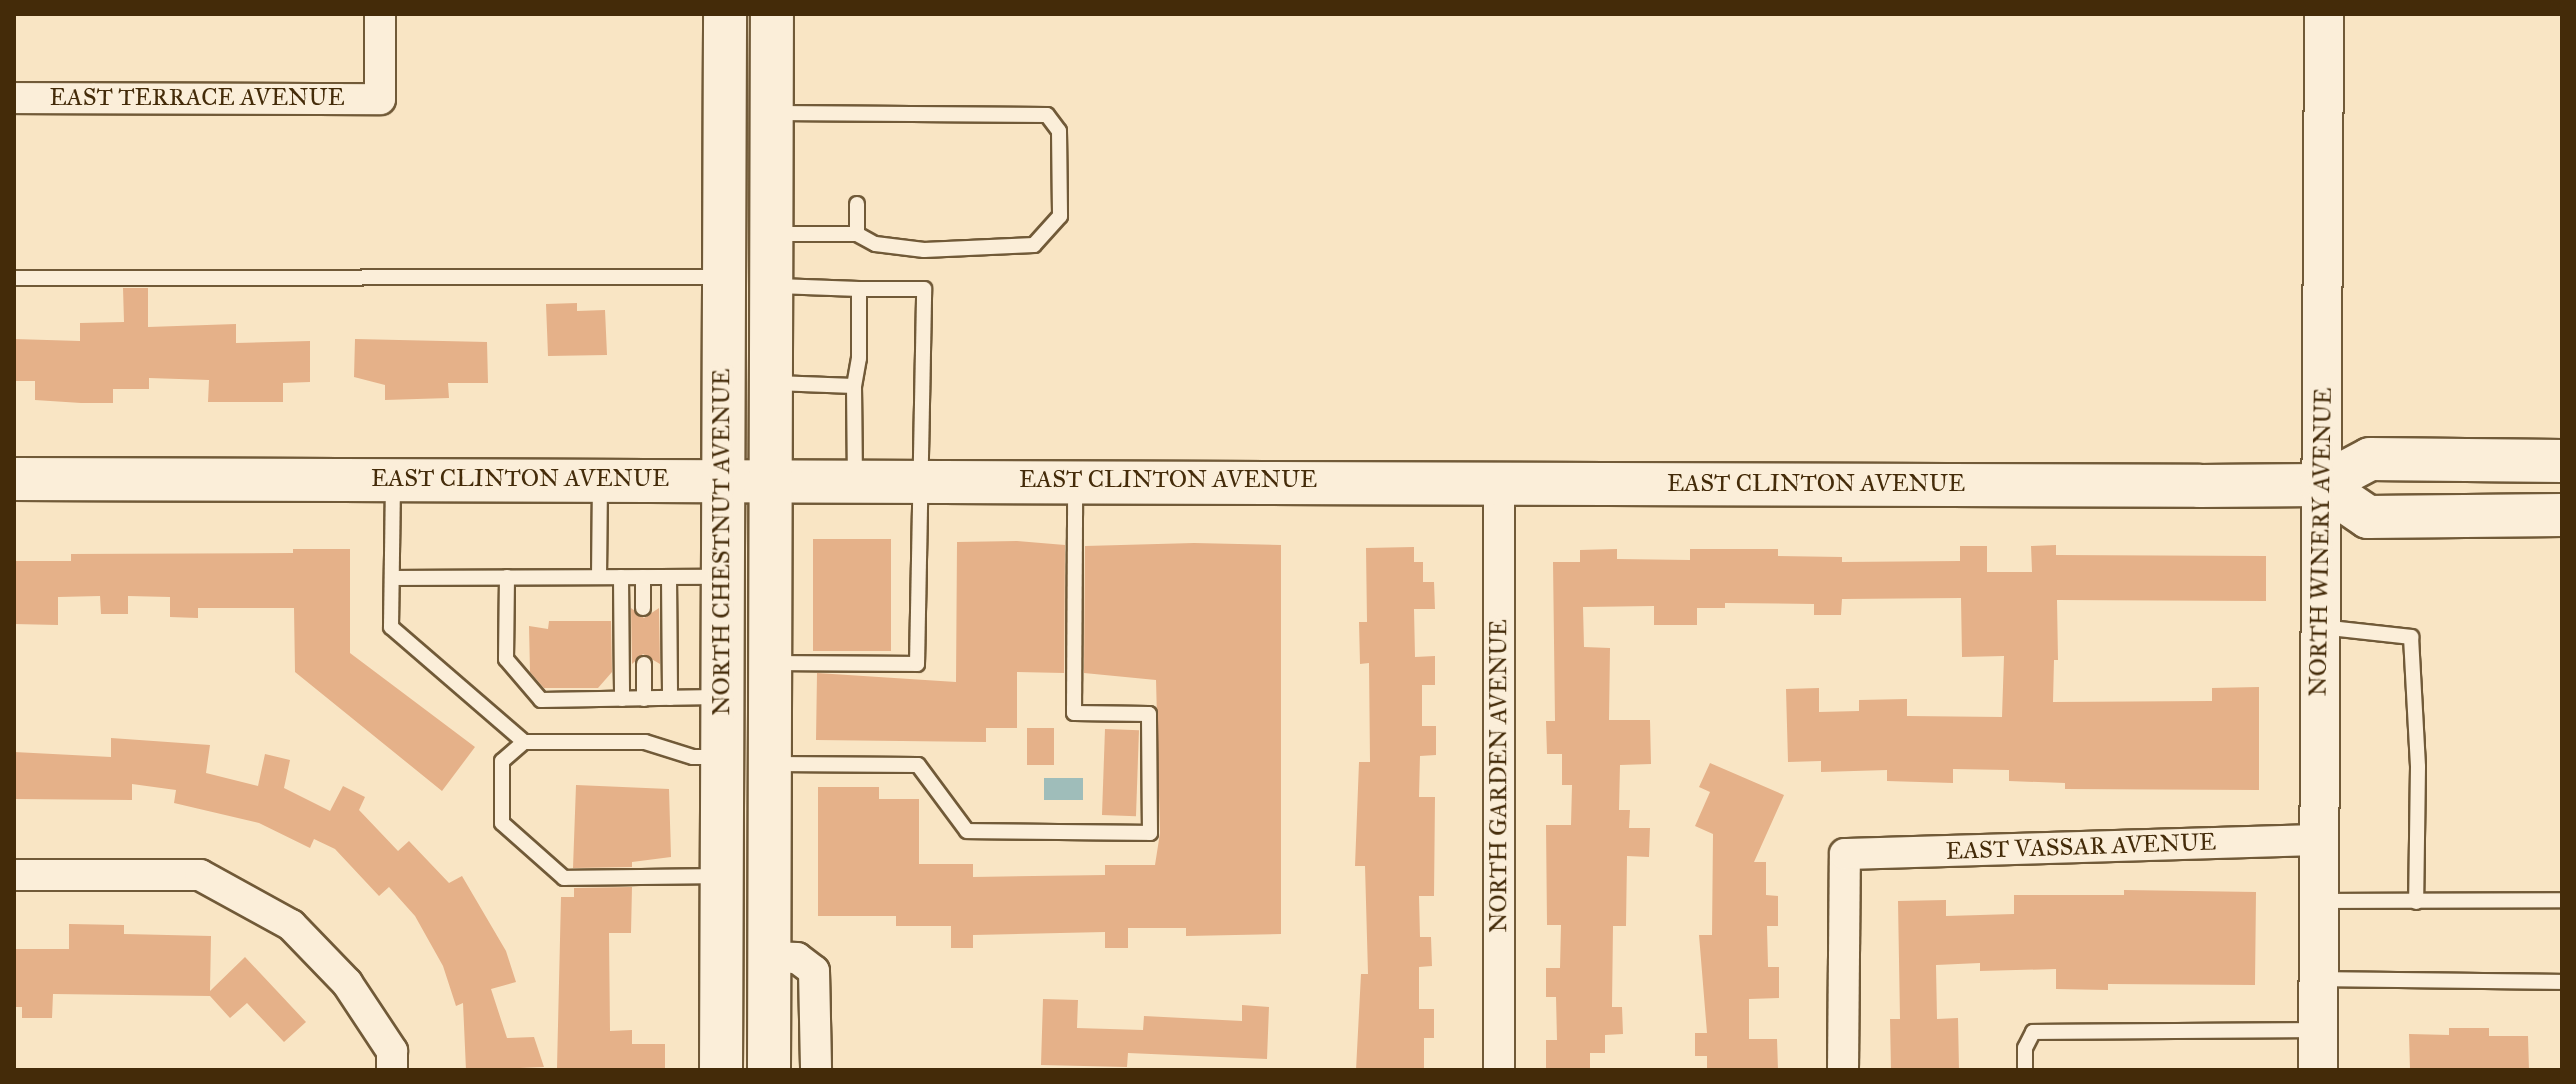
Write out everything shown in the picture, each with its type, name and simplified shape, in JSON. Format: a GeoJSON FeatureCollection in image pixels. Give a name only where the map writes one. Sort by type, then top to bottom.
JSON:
{"type":"FeatureCollection","features":[{"type":"Feature","properties":{"kind":"main road","name":"NORTH CHESTNUT AVENUE"},"geometry":{"type":"LineString","coordinates":[[721,1070],[725,14]]}},
{"type":"Feature","properties":{"kind":"main road","name":"NORTH CHESTNUT AVENUE"},"geometry":{"type":"LineString","coordinates":[[769,1070],[772,14]]}},
{"type":"Feature","properties":{"kind":"main road"},"geometry":{"type":"LineString","coordinates":[[2562,461],[2370,459],[2321,485],[2368,517],[2562,515]]}},
{"type":"Feature","properties":{"kind":"main road","name":"EAST CLINTON AVENUE"},"geometry":{"type":"LineString","coordinates":[[14,479],[1075,479],[2321,485]]}},
{"type":"Feature","properties":{"kind":"street","name":"EAST TERRACE AVENUE"},"geometry":{"type":"LineString","coordinates":[[14,98],[380,99],[380,14]]}},
{"type":"Feature","properties":{"kind":"street","name":"NORTH WINERY AVENUE"},"geometry":{"type":"LineString","coordinates":[[2318,1070],[2324,14]]}},
{"type":"Feature","properties":{"kind":"street","name":"NORTH GARDEN AVENUE"},"geometry":{"type":"LineString","coordinates":[[1499,482],[1499,1070]]}},
{"type":"Feature","properties":{"kind":"street","name":"EAST VASSAR AVENUE"},"geometry":{"type":"LineString","coordinates":[[1843,1070],[1845,854],[2318,840]]}},
{"type":"Feature","properties":{"kind":"street"},"geometry":{"type":"LineString","coordinates":[[14,875],[200,875],[291,925],[347,983],[392,1051],[392,1070]]}},
{"type":"Feature","properties":{"kind":"street"},"geometry":{"type":"LineString","coordinates":[[769,957],[797,958],[814,971],[816,1070]]}},
{"type":"Feature","properties":{"kind":"lane"},"geometry":{"type":"LineString","coordinates":[[771,113],[1047,115],[1059,131],[1060,216],[1034,245],[924,250],[875,244],[857,234],[771,234]]}},
{"type":"Feature","properties":{"kind":"lane"},"geometry":{"type":"LineString","coordinates":[[857,204],[857,234]]}},
{"type":"Feature","properties":{"kind":"lane"},"geometry":{"type":"LineString","coordinates":[[14,278],[723,277]]}},
{"type":"Feature","properties":{"kind":"lane"},"geometry":{"type":"LineString","coordinates":[[769,663],[917,664],[924,289],[771,286]]}},
{"type":"Feature","properties":{"kind":"lane"},"geometry":{"type":"LineString","coordinates":[[855,479],[854,386],[859,358],[859,289]]}},
{"type":"Feature","properties":{"kind":"lane"},"geometry":{"type":"LineString","coordinates":[[771,383],[854,386]]}},
{"type":"Feature","properties":{"kind":"lane"},"geometry":{"type":"LineString","coordinates":[[393,479],[391,627],[524,742]]}},
{"type":"Feature","properties":{"kind":"lane"},"geometry":{"type":"LineString","coordinates":[[599,577],[600,479]]}},
{"type":"Feature","properties":{"kind":"lane"},"geometry":{"type":"LineString","coordinates":[[769,764],[918,765],[967,831],[1150,833],[1149,714],[1074,713],[1075,479]]}},
{"type":"Feature","properties":{"kind":"lane"},"geometry":{"type":"LineString","coordinates":[[507,577],[506,659],[541,700],[722,697]]}},
{"type":"Feature","properties":{"kind":"lane"},"geometry":{"type":"LineString","coordinates":[[621,577],[622,699]]}},
{"type":"Feature","properties":{"kind":"lane"},"geometry":{"type":"LineString","coordinates":[[643,577],[643,608]]}},
{"type":"Feature","properties":{"kind":"lane"},"geometry":{"type":"LineString","coordinates":[[669,577],[670,698]]}},
{"type":"Feature","properties":{"kind":"lane"},"geometry":{"type":"LineString","coordinates":[[392,578],[722,577]]}},
{"type":"Feature","properties":{"kind":"lane"},"geometry":{"type":"LineString","coordinates":[[2321,627],[2411,637],[2418,767],[2416,902]]}},
{"type":"Feature","properties":{"kind":"lane"},"geometry":{"type":"LineString","coordinates":[[644,664],[644,699]]}},
{"type":"Feature","properties":{"kind":"lane"},"geometry":{"type":"LineString","coordinates":[[722,757],[693,757],[645,742],[524,742],[502,761],[502,823],[564,878],[722,876]]}},
{"type":"Feature","properties":{"kind":"lane"},"geometry":{"type":"LineString","coordinates":[[2319,901],[2562,900]]}},
{"type":"Feature","properties":{"kind":"lane"},"geometry":{"type":"LineString","coordinates":[[2319,979],[2562,982]]}},
{"type":"Feature","properties":{"kind":"lane"},"geometry":{"type":"LineString","coordinates":[[2025,1070],[2025,1048],[2033,1032],[2318,1030]]}},
{"type":"Feature","properties":{"kind":"water"},"geometry":{"type":"Polygon","coordinates":[[[1044,778],[1083,778],[1083,800],[1044,800],[1044,778]]]}},
{"type":"Feature","properties":{"kind":"building"},"geometry":{"type":"Polygon","coordinates":[[[123,288],[148,288],[148,327],[236,324],[236,343],[310,341],[310,382],[283,383],[283,402],[208,402],[209,380],[149,378],[149,389],[113,389],[113,403],[81,403],[35,400],[35,381],[14,381],[14,339],[80,341],[80,323],[124,322],[123,288]]]}},
{"type":"Feature","properties":{"kind":"building"},"geometry":{"type":"Polygon","coordinates":[[[577,303],[577,311],[605,310],[607,355],[548,356],[546,304],[577,303]]]}},
{"type":"Feature","properties":{"kind":"building"},"geometry":{"type":"Polygon","coordinates":[[[355,339],[487,342],[488,383],[448,383],[449,398],[385,400],[385,385],[354,377],[355,339]]]}},
{"type":"Feature","properties":{"kind":"building"},"geometry":{"type":"Polygon","coordinates":[[[813,539],[891,539],[891,651],[813,651],[813,539]]]}},
{"type":"Feature","properties":{"kind":"building"},"geometry":{"type":"Polygon","coordinates":[[[1017,541],[1065,545],[1064,673],[1017,672],[1017,728],[986,728],[986,742],[816,740],[817,673],[956,682],[957,542],[1017,541]]]}},
{"type":"Feature","properties":{"kind":"building"},"geometry":{"type":"Polygon","coordinates":[[[1194,543],[1281,545],[1281,934],[1186,936],[1186,928],[1128,928],[1128,948],[1105,948],[1105,932],[973,935],[973,948],[951,948],[951,926],[896,926],[896,916],[818,916],[818,787],[879,787],[879,799],[919,799],[919,864],[973,864],[973,877],[1105,875],[1105,865],[1155,865],[1160,833],[1156,680],[1084,673],[1085,546],[1194,543]]]}},
{"type":"Feature","properties":{"kind":"building"},"geometry":{"type":"Polygon","coordinates":[[[2056,545],[2056,555],[2266,556],[2266,601],[2057,600],[2058,660],[2054,660],[2053,702],[2212,701],[2212,688],[2259,687],[2259,790],[2065,789],[2065,783],[2009,781],[2009,770],[1953,769],[1953,783],[1887,781],[1887,770],[1821,772],[1821,761],[1788,762],[1786,689],[1819,688],[1819,712],[1859,711],[1859,700],[1907,699],[1907,716],[2002,717],[2004,656],[1962,657],[1961,598],[1842,599],[1841,615],[1814,615],[1814,604],[1725,603],[1725,608],[1697,608],[1697,625],[1654,625],[1654,606],[1583,607],[1584,647],[1610,648],[1609,720],[1650,720],[1651,764],[1620,765],[1619,810],[1630,810],[1629,828],[1650,828],[1649,857],[1627,856],[1626,926],[1613,926],[1612,1007],[1622,1007],[1623,1034],[1605,1035],[1605,1053],[1590,1053],[1590,1070],[1546,1070],[1546,1040],[1557,1040],[1556,997],[1546,997],[1546,968],[1560,968],[1561,925],[1547,925],[1546,825],[1571,825],[1572,785],[1562,785],[1562,754],[1547,754],[1546,721],[1555,721],[1553,562],[1580,562],[1580,550],[1617,549],[1617,559],[1690,560],[1690,549],[1778,549],[1778,556],[1842,557],[1842,562],[1960,561],[1960,546],[1987,546],[1987,572],[2032,572],[2031,546],[2056,545]]]}},
{"type":"Feature","properties":{"kind":"building"},"geometry":{"type":"Polygon","coordinates":[[[1414,547],[1414,562],[1423,562],[1423,582],[1434,582],[1435,609],[1414,609],[1415,657],[1435,656],[1435,685],[1422,685],[1422,726],[1436,726],[1436,755],[1420,756],[1419,797],[1435,797],[1434,896],[1419,896],[1420,937],[1431,937],[1432,966],[1419,967],[1419,1009],[1434,1009],[1434,1038],[1424,1038],[1424,1070],[1356,1070],[1361,974],[1368,974],[1365,866],[1355,866],[1359,762],[1370,762],[1369,663],[1360,664],[1359,622],[1367,622],[1366,548],[1414,547]]]}},
{"type":"Feature","properties":{"kind":"building"},"geometry":{"type":"Polygon","coordinates":[[[293,549],[350,549],[350,653],[475,747],[442,791],[295,672],[294,608],[198,608],[198,618],[170,617],[170,597],[128,596],[128,614],[101,614],[100,596],[58,597],[58,625],[14,624],[14,561],[71,561],[71,554],[293,553],[293,549]]]}},
{"type":"Feature","properties":{"kind":"building"},"geometry":{"type":"Polygon","coordinates":[[[631,608],[644,618],[659,608],[660,664],[643,654],[632,664],[631,608]]]}},
{"type":"Feature","properties":{"kind":"building"},"geometry":{"type":"Polygon","coordinates":[[[549,621],[611,621],[612,672],[598,688],[544,688],[530,672],[529,626],[548,629],[549,621]]]}},
{"type":"Feature","properties":{"kind":"building"},"geometry":{"type":"Polygon","coordinates":[[[1027,728],[1054,728],[1054,765],[1027,765],[1027,728]]]}},
{"type":"Feature","properties":{"kind":"building"},"geometry":{"type":"Polygon","coordinates":[[[1105,729],[1139,730],[1136,816],[1102,815],[1105,729]]]}},
{"type":"Feature","properties":{"kind":"building"},"geometry":{"type":"Polygon","coordinates":[[[111,738],[210,745],[206,773],[258,786],[265,754],[290,760],[284,788],[330,811],[343,786],[365,797],[359,810],[398,851],[409,841],[449,883],[462,876],[506,951],[516,982],[491,989],[507,1038],[534,1037],[544,1067],[466,1070],[463,1003],[456,1006],[443,966],[415,916],[389,887],[379,896],[335,849],[314,839],[310,848],[259,823],[174,803],[176,790],[132,784],[132,800],[14,799],[14,752],[111,757],[111,738]]]}},
{"type":"Feature","properties":{"kind":"building"},"geometry":{"type":"Polygon","coordinates":[[[1710,763],[1784,795],[1754,862],[1766,862],[1766,895],[1778,896],[1778,926],[1767,926],[1768,967],[1779,967],[1779,998],[1749,999],[1749,1039],[1777,1039],[1778,1070],[1707,1070],[1707,1056],[1695,1056],[1695,1033],[1707,1033],[1699,935],[1712,935],[1713,834],[1695,826],[1710,792],[1699,787],[1710,763]]]}},
{"type":"Feature","properties":{"kind":"building"},"geometry":{"type":"Polygon","coordinates":[[[576,785],[669,789],[671,857],[632,862],[632,867],[573,868],[576,785]]]}},
{"type":"Feature","properties":{"kind":"building"},"geometry":{"type":"Polygon","coordinates":[[[632,887],[631,933],[609,933],[610,1031],[632,1030],[632,1044],[665,1044],[665,1068],[557,1068],[561,897],[574,897],[574,888],[632,887]]]}},
{"type":"Feature","properties":{"kind":"building"},"geometry":{"type":"Polygon","coordinates":[[[2124,890],[2256,892],[2255,985],[2108,984],[2108,990],[2056,989],[2056,969],[1980,971],[1980,963],[1936,965],[1937,1019],[1958,1018],[1959,1070],[1891,1070],[1890,1019],[1900,1019],[1898,901],[1946,900],[1946,916],[2014,914],[2014,895],[2124,895],[2124,890]]]}},
{"type":"Feature","properties":{"kind":"building"},"geometry":{"type":"Polygon","coordinates":[[[69,924],[124,925],[124,934],[211,936],[210,991],[245,957],[306,1022],[284,1042],[247,1003],[230,1018],[210,996],[53,994],[52,1018],[22,1018],[22,1007],[14,1007],[14,949],[69,949],[69,924]]]}},
{"type":"Feature","properties":{"kind":"building"},"geometry":{"type":"Polygon","coordinates":[[[1043,999],[1078,1000],[1077,1028],[1143,1030],[1144,1016],[1242,1021],[1242,1005],[1269,1007],[1267,1059],[1128,1053],[1127,1067],[1041,1065],[1043,999]]]}},
{"type":"Feature","properties":{"kind":"building"},"geometry":{"type":"Polygon","coordinates":[[[2449,1028],[2489,1028],[2489,1036],[2528,1036],[2529,1070],[2410,1070],[2409,1034],[2449,1035],[2449,1028]]]}}]}
